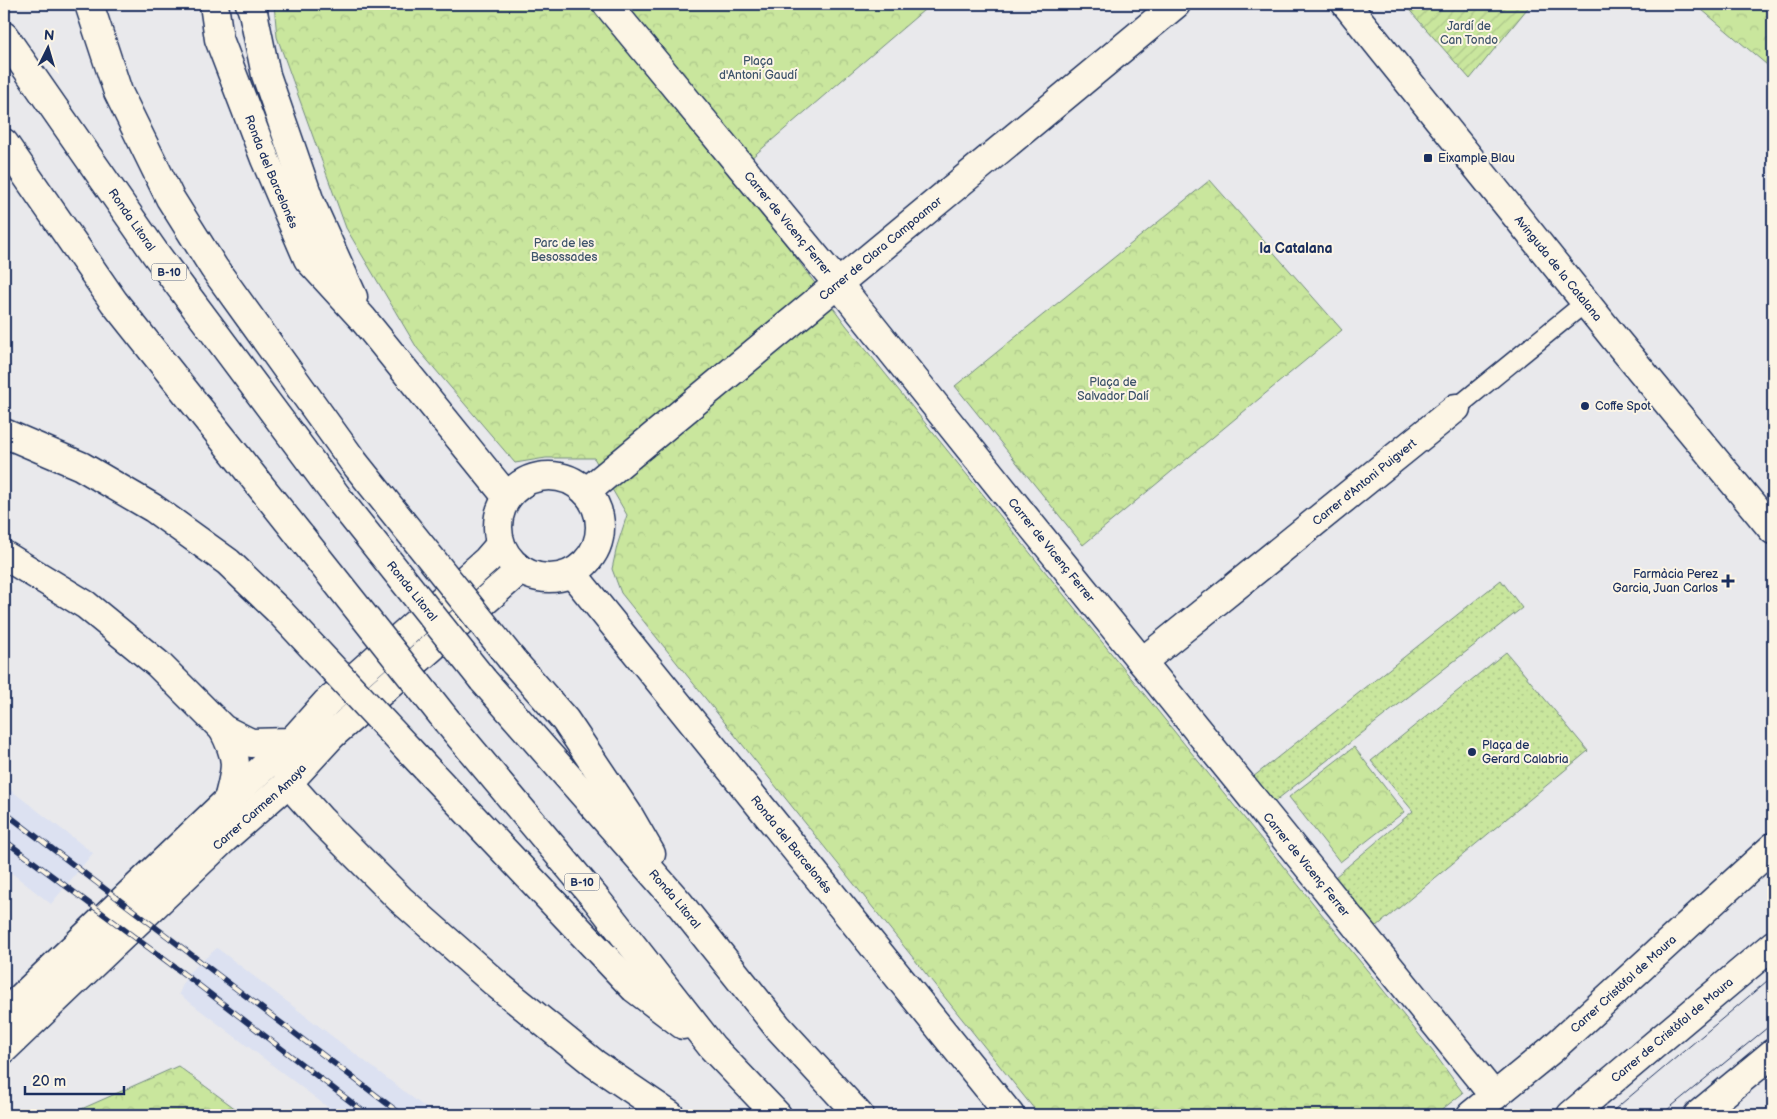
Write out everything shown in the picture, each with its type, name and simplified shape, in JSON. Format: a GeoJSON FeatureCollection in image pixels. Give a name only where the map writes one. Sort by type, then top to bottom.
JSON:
{"type":"FeatureCollection","features":[{"type":"Feature","properties":{"kind":"main road"},"geometry":{"type":"LineString","coordinates":[[89,4],[118,92],[170,198],[214,268],[353,460],[513,661],[565,720],[628,814],[679,903]]}},
{"type":"Feature","properties":{"kind":"main road","name":"Ronda del Barcelonés"},"geometry":{"type":"LineString","coordinates":[[214,4],[219,39],[265,159],[308,259],[363,319],[506,497]]}},
{"type":"Feature","properties":{"kind":"main road","name":"Carrer de Vicenç Ferrer"},"geometry":{"type":"LineString","coordinates":[[607,4],[838,284],[1494,1096]]}},
{"type":"Feature","properties":{"kind":"main road","name":"Carrer de Clara Campoamor"},"geometry":{"type":"LineString","coordinates":[[586,492],[1176,4]]}},
{"type":"Feature","properties":{"kind":"main road","name":"Avinguda de la Catalana"},"geometry":{"type":"LineString","coordinates":[[1346,4],[1773,530]]}},
{"type":"Feature","properties":{"kind":"main road","name":"Ronda del Barcelonés"},"geometry":{"type":"LineString","coordinates":[[252,6],[266,75],[310,202],[363,319]]}},
{"type":"Feature","properties":{"kind":"main road","name":"Ronda Litoral"},"geometry":{"type":"LineString","coordinates":[[4,36],[155,253],[342,502],[483,680],[679,903],[777,1026],[859,1115]]}},
{"type":"Feature","properties":{"kind":"main road","name":"B-10"},"geometry":{"type":"LineString","coordinates":[[4,143],[114,302],[447,721],[596,900],[712,1047],[777,1115]]}},
{"type":"Feature","properties":{"kind":"main road","name":"Carrer d'Antoni Puigvert"},"geometry":{"type":"LineString","coordinates":[[1142,662],[1456,408]]}},
{"type":"Feature","properties":{"kind":"main road"},"geometry":{"type":"LineString","coordinates":[[4,434],[81,466],[153,508],[228,562],[279,611],[634,988],[712,1047]]}},
{"type":"Feature","properties":{"kind":"main road"},"geometry":{"type":"LineString","coordinates":[[538,477],[558,477],[578,485],[586,492],[592,500],[600,520],[599,539],[591,556],[572,573],[549,578],[532,576],[520,570],[500,545],[498,518],[506,497],[520,484],[538,477]]}},
{"type":"Feature","properties":{"kind":"main road","name":"Carrer Carmen Amaya"},"geometry":{"type":"LineString","coordinates":[[4,1014],[291,742],[326,703],[486,560],[500,545]]}},
{"type":"Feature","properties":{"kind":"main road"},"geometry":{"type":"LineString","coordinates":[[4,555],[86,605],[158,664],[223,729],[251,743],[291,742],[332,735]]}},
{"type":"Feature","properties":{"kind":"main road","name":"Carrer Carmen Amaya"},"geometry":{"type":"LineString","coordinates":[[4,1050],[223,840],[288,783],[332,735],[520,570]]}},
{"type":"Feature","properties":{"kind":"main road","name":"Ronda del Barcelonés"},"geometry":{"type":"LineString","coordinates":[[572,573],[1010,1115]]}},
{"type":"Feature","properties":{"kind":"main road"},"geometry":{"type":"LineString","coordinates":[[223,729],[236,759],[235,775],[228,800]]}},
{"type":"Feature","properties":{"kind":"main road"},"geometry":{"type":"LineString","coordinates":[[291,742],[288,783],[321,820],[400,899],[494,982],[595,1064],[670,1115]]}},
{"type":"Feature","properties":{"kind":"main road","name":"Carrer Cristòfol de Moura"},"geometry":{"type":"LineString","coordinates":[[1471,1115],[1551,1050],[1773,848]]}},
{"type":"Feature","properties":{"kind":"main road","name":"Carrer de Cristòfol de Moura"},"geometry":{"type":"LineString","coordinates":[[1571,1115],[1773,945]]}},
{"type":"Feature","properties":{"kind":"main road"},"geometry":{"type":"LineString","coordinates":[[1698,1115],[1773,1053]]}},
{"type":"Feature","properties":{"kind":"lane","name":"Carrer d'Antoni Puigvert"},"geometry":{"type":"LineString","coordinates":[[1456,408],[1586,302]]}},
{"type":"Feature","properties":{"kind":"shaded area"},"geometry":{"type":"Polygon","coordinates":[[[4,785],[93,853],[51,904],[4,867],[4,785]]]}},
{"type":"Feature","properties":{"kind":"shaded area"},"geometry":{"type":"Polygon","coordinates":[[[217,948],[435,1115],[338,1115],[179,994],[187,974],[217,948]]]}},
{"type":"Feature","properties":{"kind":"green space","name":"Parc de les Besossades"},"geometry":{"type":"Polygon","coordinates":[[[274,4],[589,4],[788,247],[846,325],[1434,1053],[1463,1093],[1435,1115],[1039,1115],[621,593],[612,569],[627,515],[594,458],[546,458],[515,463],[417,348],[346,228],[277,37],[274,4]]]}},
{"type":"Feature","properties":{"kind":"green space","name":"Plaça d'Antoni Gaudí"},"geometry":{"type":"Polygon","coordinates":[[[622,4],[931,4],[750,159],[622,4]]]}},
{"type":"Feature","properties":{"kind":"green space","name":"Jardí de Can Tondo"},"geometry":{"type":"Polygon","coordinates":[[[1404,4],[1531,4],[1470,79],[1404,4]]]}},
{"type":"Feature","properties":{"kind":"green space"},"geometry":{"type":"Polygon","coordinates":[[[1695,4],[1773,4],[1773,70],[1695,4]]]}},
{"type":"Feature","properties":{"kind":"green space","name":"Plaça de Salvador Dalí"},"geometry":{"type":"Polygon","coordinates":[[[1210,180],[1342,330],[1083,545],[955,386],[1210,180]]]}},
{"type":"Feature","properties":{"kind":"green space"},"geometry":{"type":"Polygon","coordinates":[[[1501,580],[1522,608],[1274,802],[1253,777],[1501,580]]]}},
{"type":"Feature","properties":{"kind":"green space"},"geometry":{"type":"Polygon","coordinates":[[[1506,652],[1588,751],[1376,927],[1335,877],[1413,811],[1371,761],[1506,652]]]}},
{"type":"Feature","properties":{"kind":"green space"},"geometry":{"type":"Polygon","coordinates":[[[1354,747],[1404,812],[1340,862],[1289,797],[1354,747]]]}},
{"type":"Feature","properties":{"kind":"green space"},"geometry":{"type":"Polygon","coordinates":[[[178,1066],[244,1115],[68,1115],[178,1066]]]}},
{"type":"Feature","properties":{"kind":"tram line"},"geometry":{"type":"LineString","coordinates":[[1608,1115],[1773,976]]}},
{"type":"Feature","properties":{"kind":"tram line"},"geometry":{"type":"LineString","coordinates":[[1661,1115],[1773,1023]]}},
{"type":"Feature","properties":{"kind":"railway"},"geometry":{"type":"LineString","coordinates":[[4,812],[402,1115]]}},
{"type":"Feature","properties":{"kind":"railway"},"geometry":{"type":"LineString","coordinates":[[4,840],[192,980],[368,1115]]}},
{"type":"Feature","properties":{"kind":"place","name":"Eixample Blau"},"geometry":{"type":"Point","coordinates":[1428,158]}},
{"type":"Feature","properties":{"kind":"place","name":"Coffe Spot"},"geometry":{"type":"Point","coordinates":[1585,406]}},
{"type":"Feature","properties":{"kind":"place","name":"Farmàcia Perez Garcia, Juan Carlos"},"geometry":{"type":"Point","coordinates":[1728,581]}},
{"type":"Feature","properties":{"kind":"place","name":"Plaça de Gerard Calabria"},"geometry":{"type":"Point","coordinates":[1472,752]}},
{"type":"Feature","properties":{"kind":"district","name":"la Catalana"},"geometry":{"type":"Point","coordinates":[1296,248]}}]}
